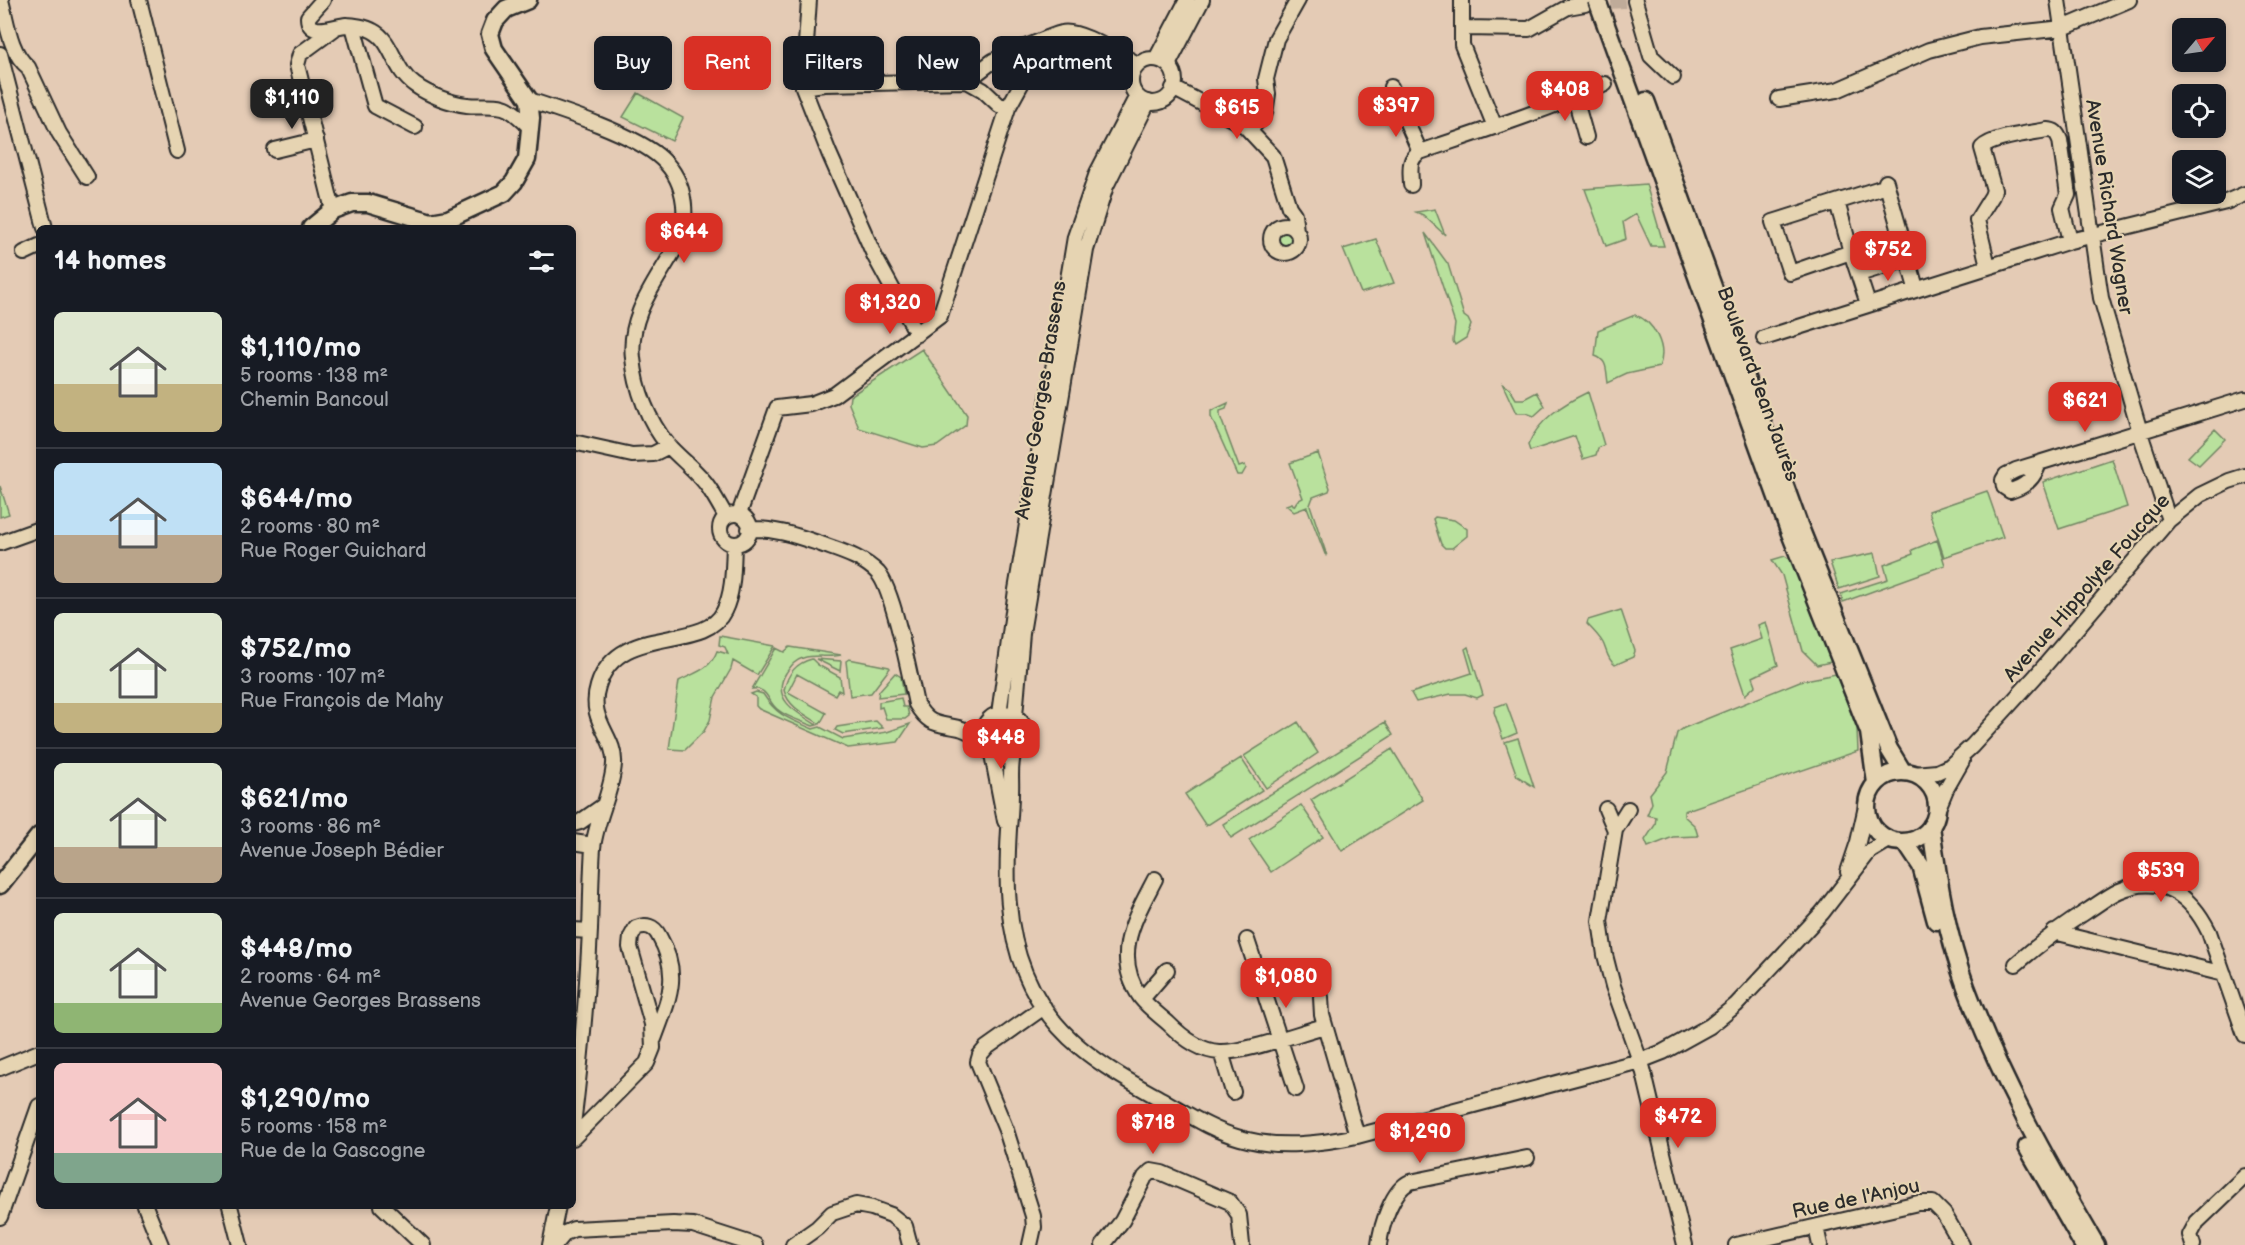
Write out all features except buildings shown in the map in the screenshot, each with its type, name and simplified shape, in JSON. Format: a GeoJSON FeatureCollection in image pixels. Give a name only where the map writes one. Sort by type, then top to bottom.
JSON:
{"type":"FeatureCollection","features":[{"type":"Feature","properties":{"kind":"main road"},"geometry":{"type":"LineString","coordinates":[[315,225],[333,210],[352,203],[368,203],[430,225],[504,193],[514,182],[527,159],[530,127],[529,100],[494,49],[490,34],[495,21],[506,9],[528,0]]}},
{"type":"Feature","properties":{"kind":"main road","name":"Boulevard Jean Jaurès"},"geometry":{"type":"LineString","coordinates":[[1623,1],[1612,23],[1788,528],[1869,732],[1876,783]]}},
{"type":"Feature","properties":{"kind":"main road","name":"Boulevard Jean Jaurès"},"geometry":{"type":"LineString","coordinates":[[1591,2],[1612,23],[1799,525],[1889,749],[1908,773],[1930,786],[1937,804],[1934,820],[1942,900],[1966,987],[2033,1136],[2096,1245]]}},
{"type":"Feature","properties":{"kind":"main road"},"geometry":{"type":"LineString","coordinates":[[1908,773],[1884,777],[1876,783],[1867,802],[1872,824],[1879,833],[1897,841],[1921,866],[1949,970],[1986,1063],[2024,1142],[2083,1245]]}},
{"type":"Feature","properties":{"kind":"main road"},"geometry":{"type":"LineString","coordinates":[[1897,841],[1915,840],[1924,834],[1934,820]]}},
{"type":"Feature","properties":{"kind":"main road"},"geometry":{"type":"LineString","coordinates":[[0,885],[36,840]]}},
{"type":"Feature","properties":{"kind":"street"},"geometry":{"type":"LineString","coordinates":[[0,0],[15,51],[21,62],[28,67],[59,133],[87,177]]}},
{"type":"Feature","properties":{"kind":"street"},"geometry":{"type":"LineString","coordinates":[[139,0],[177,151]]}},
{"type":"Feature","properties":{"kind":"street"},"geometry":{"type":"LineString","coordinates":[[323,0],[311,13],[308,23],[312,28],[318,30],[345,26],[374,31],[386,41],[400,72],[416,86],[465,105],[508,109],[530,127]]}},
{"type":"Feature","properties":{"kind":"street"},"geometry":{"type":"LineString","coordinates":[[807,36],[809,0]]}},
{"type":"Feature","properties":{"kind":"street"},"geometry":{"type":"LineString","coordinates":[[1162,62],[1187,0]]}},
{"type":"Feature","properties":{"kind":"street"},"geometry":{"type":"LineString","coordinates":[[1162,62],[1202,0]]}},
{"type":"Feature","properties":{"kind":"street"},"geometry":{"type":"LineString","coordinates":[[1250,130],[1265,112],[1268,94],[1266,79],[1276,39],[1298,0]]}},
{"type":"Feature","properties":{"kind":"street"},"geometry":{"type":"LineString","coordinates":[[1462,0],[1462,45],[1496,127]]}},
{"type":"Feature","properties":{"kind":"street"},"geometry":{"type":"LineString","coordinates":[[1640,0],[1623,1],[1651,56],[1672,77]]}},
{"type":"Feature","properties":{"kind":"street","name":"Avenue Richard Wagner"},"geometry":{"type":"LineString","coordinates":[[2058,0],[2100,298],[2169,520]]}},
{"type":"Feature","properties":{"kind":"street"},"geometry":{"type":"LineString","coordinates":[[1779,99],[1838,90],[1929,50],[1980,38],[2063,28],[2129,0]]}},
{"type":"Feature","properties":{"kind":"street"},"geometry":{"type":"LineString","coordinates":[[1463,28],[1529,29],[1568,7],[1591,2]]}},
{"type":"Feature","properties":{"kind":"street"},"geometry":{"type":"LineString","coordinates":[[345,26],[375,106],[415,127]]}},
{"type":"Feature","properties":{"kind":"street"},"geometry":{"type":"LineString","coordinates":[[333,210],[298,71],[298,59],[304,50],[345,26]]}},
{"type":"Feature","properties":{"kind":"street"},"geometry":{"type":"LineString","coordinates":[[1055,36],[1064,32],[1082,36]]}},
{"type":"Feature","properties":{"kind":"street"},"geometry":{"type":"LineString","coordinates":[[0,54],[44,225]]}},
{"type":"Feature","properties":{"kind":"street"},"geometry":{"type":"LineString","coordinates":[[1133,74],[1143,60],[1162,62],[1174,76],[1173,88],[1166,98],[1160,101],[1142,99],[1133,90]]}},
{"type":"Feature","properties":{"kind":"street"},"geometry":{"type":"LineString","coordinates":[[980,71],[992,62]]}},
{"type":"Feature","properties":{"kind":"street"},"geometry":{"type":"LineString","coordinates":[[1133,62],[1138,64]]}},
{"type":"Feature","properties":{"kind":"street"},"geometry":{"type":"LineString","coordinates":[[983,90],[986,67]]}},
{"type":"Feature","properties":{"kind":"street"},"geometry":{"type":"LineString","coordinates":[[1411,185],[1411,160],[1414,155],[1575,98],[1605,84]]}},
{"type":"Feature","properties":{"kind":"street"},"geometry":{"type":"LineString","coordinates":[[1391,87],[1420,152]]}},
{"type":"Feature","properties":{"kind":"street"},"geometry":{"type":"LineString","coordinates":[[980,88],[999,105],[1008,108]]}},
{"type":"Feature","properties":{"kind":"street"},"geometry":{"type":"LineString","coordinates":[[1173,88],[1250,130],[1274,156],[1289,207],[1294,214],[1291,228]]}},
{"type":"Feature","properties":{"kind":"street"},"geometry":{"type":"LineString","coordinates":[[804,90],[875,257],[917,334]]}},
{"type":"Feature","properties":{"kind":"street"},"geometry":{"type":"LineString","coordinates":[[529,100],[642,144],[662,159],[672,171],[681,189],[685,207],[684,229],[675,249],[646,294],[635,325],[632,355],[636,381],[647,412],[669,446],[732,514],[745,517],[749,534],[743,542],[734,544],[725,540],[720,532],[721,522],[732,514],[777,408],[811,404],[834,395],[940,316],[1008,108],[1018,90]]}},
{"type":"Feature","properties":{"kind":"street"},"geometry":{"type":"LineString","coordinates":[[1575,98],[1586,137]]}},
{"type":"Feature","properties":{"kind":"street","name":"Avenue Georges Brassens"},"geometry":{"type":"LineString","coordinates":[[994,717],[1076,237],[1097,173],[1130,110],[1142,99]]}},
{"type":"Feature","properties":{"kind":"street","name":"Avenue Georges Brassens"},"geometry":{"type":"LineString","coordinates":[[1015,716],[1022,633],[1086,250],[1106,186],[1142,99]]}},
{"type":"Feature","properties":{"kind":"street"},"geometry":{"type":"LineString","coordinates":[[1988,266],[1977,220],[1994,190],[1982,148],[1985,144],[2047,130],[2057,133],[2068,195],[2062,208],[2070,241]]}},
{"type":"Feature","properties":{"kind":"street"},"geometry":{"type":"LineString","coordinates":[[275,150],[316,140]]}},
{"type":"Feature","properties":{"kind":"street"},"geometry":{"type":"LineString","coordinates":[[1851,252],[1790,273],[1773,222],[1887,184],[1916,288]]}},
{"type":"Feature","properties":{"kind":"street"},"geometry":{"type":"LineString","coordinates":[[1764,338],[2070,241],[2226,202],[2245,194]]}},
{"type":"Feature","properties":{"kind":"street"},"geometry":{"type":"LineString","coordinates":[[1837,202],[1868,304]]}},
{"type":"Feature","properties":{"kind":"street"},"geometry":{"type":"LineString","coordinates":[[24,253],[36,247]]}},
{"type":"Feature","properties":{"kind":"street"},"geometry":{"type":"LineString","coordinates":[[1859,274],[1908,259]]}},
{"type":"Feature","properties":{"kind":"street"},"geometry":{"type":"LineString","coordinates":[[2038,464],[2245,399]]}},
{"type":"Feature","properties":{"kind":"street"},"geometry":{"type":"LineString","coordinates":[[576,443],[632,455],[653,454],[669,446]]}},
{"type":"Feature","properties":{"kind":"street","name":"Avenue Hippolyte Foucque"},"geometry":{"type":"LineString","coordinates":[[1908,773],[1926,774],[1944,770],[1972,746],[2035,677],[2169,520],[2211,488],[2245,476]]}},
{"type":"Feature","properties":{"kind":"street"},"geometry":{"type":"LineString","coordinates":[[749,529],[768,529],[802,538],[852,556],[868,564],[879,574],[892,606],[916,704],[925,719],[944,726],[962,728],[1007,713],[1015,716],[1024,726],[1023,742],[1014,752],[1010,762],[1009,917],[1016,947],[1026,974],[1044,1007],[1075,1044],[1110,1071],[1194,1118],[1239,1138],[1301,1145],[1326,1143],[1640,1061],[1663,1052],[1710,1026],[1736,1005],[1822,913],[1869,852],[1897,841]]}},
{"type":"Feature","properties":{"kind":"street"},"geometry":{"type":"LineString","coordinates":[[0,543],[36,530]]}},
{"type":"Feature","properties":{"kind":"street"},"geometry":{"type":"LineString","coordinates":[[576,1091],[590,931],[595,840],[615,762],[612,746],[601,727],[595,706],[597,688],[601,678],[617,658],[628,651],[662,639],[694,634],[713,624],[723,614],[732,579],[734,544]]}},
{"type":"Feature","properties":{"kind":"street"},"geometry":{"type":"LineString","coordinates":[[994,717],[984,730],[1009,837]]}},
{"type":"Feature","properties":{"kind":"street"},"geometry":{"type":"LineString","coordinates":[[962,728],[999,754],[1007,755],[1014,752]]}},
{"type":"Feature","properties":{"kind":"street","name":"Avenue Hippolyte Foucque"},"geometry":{"type":"LineString","coordinates":[[1934,820],[1946,789],[1972,746]]}},
{"type":"Feature","properties":{"kind":"street"},"geometry":{"type":"LineString","coordinates":[[1844,885],[1858,842],[1867,802]]}},
{"type":"Feature","properties":{"kind":"street"},"geometry":{"type":"LineString","coordinates":[[576,823],[603,806]]}},
{"type":"Feature","properties":{"kind":"street"},"geometry":{"type":"LineString","coordinates":[[1606,809],[1615,830]]}},
{"type":"Feature","properties":{"kind":"street"},"geometry":{"type":"LineString","coordinates":[[1628,809],[1615,830],[1600,921],[1613,986],[1640,1061],[1685,1245]]}},
{"type":"Feature","properties":{"kind":"street"},"geometry":{"type":"LineString","coordinates":[[576,823],[590,827],[595,840]]}},
{"type":"Feature","properties":{"kind":"street"},"geometry":{"type":"LineString","coordinates":[[576,842],[595,840]]}},
{"type":"Feature","properties":{"kind":"street"},"geometry":{"type":"LineString","coordinates":[[1155,879],[1128,938],[1127,962],[1131,978],[1142,999],[1178,1033],[1198,1046],[1221,1052],[1247,1048],[1325,1026]]}},
{"type":"Feature","properties":{"kind":"street"},"geometry":{"type":"LineString","coordinates":[[2016,964],[2054,932],[2119,891],[2155,885],[2182,895],[2193,905],[2209,932],[2245,1035]]}},
{"type":"Feature","properties":{"kind":"street"},"geometry":{"type":"LineString","coordinates":[[576,1135],[647,1063],[653,1048],[672,984],[673,973],[670,960],[657,931],[650,926],[641,926],[636,927],[631,937],[630,947],[652,1024],[654,1040]]}},
{"type":"Feature","properties":{"kind":"street"},"geometry":{"type":"LineString","coordinates":[[576,930],[590,931]]}},
{"type":"Feature","properties":{"kind":"street"},"geometry":{"type":"LineString","coordinates":[[2054,932],[2224,974]]}},
{"type":"Feature","properties":{"kind":"street"},"geometry":{"type":"LineString","coordinates":[[1247,940],[1296,1089]]}},
{"type":"Feature","properties":{"kind":"street"},"geometry":{"type":"LineString","coordinates":[[1142,999],[1167,970]]}},
{"type":"Feature","properties":{"kind":"street"},"geometry":{"type":"LineString","coordinates":[[1321,998],[1325,1026],[1357,1136]]}},
{"type":"Feature","properties":{"kind":"street"},"geometry":{"type":"LineString","coordinates":[[1030,1245],[1034,1227],[1033,1216],[1006,1130],[978,1062],[986,1048],[1044,1007]]}},
{"type":"Feature","properties":{"kind":"street"},"geometry":{"type":"LineString","coordinates":[[1221,1052],[1233,1092]]}},
{"type":"Feature","properties":{"kind":"street"},"geometry":{"type":"LineString","coordinates":[[0,1068],[36,1053]]}},
{"type":"Feature","properties":{"kind":"street"},"geometry":{"type":"LineString","coordinates":[[0,1217],[36,1115]]}},
{"type":"Feature","properties":{"kind":"street"},"geometry":{"type":"LineString","coordinates":[[1379,1245],[1387,1215],[1403,1185],[1527,1158]]}},
{"type":"Feature","properties":{"kind":"street"},"geometry":{"type":"LineString","coordinates":[[1103,1245],[1122,1221],[1145,1177],[1152,1171],[1162,1173],[1230,1202],[1239,1215],[1242,1245]]}},
{"type":"Feature","properties":{"kind":"street"},"geometry":{"type":"LineString","coordinates":[[2193,1245],[2190,1235],[2197,1222],[2245,1176]]}},
{"type":"Feature","properties":{"kind":"street","name":"Rue de l'Anjou"},"geometry":{"type":"LineString","coordinates":[[1736,1245],[1918,1203],[1933,1203],[1944,1214],[1962,1245]]}},
{"type":"Feature","properties":{"kind":"street"},"geometry":{"type":"LineString","coordinates":[[793,1245],[817,1228],[832,1213],[856,1205],[891,1215],[905,1226],[910,1245]]}},
{"type":"Feature","properties":{"kind":"street"},"geometry":{"type":"LineString","coordinates":[[146,1209],[161,1245]]}},
{"type":"Feature","properties":{"kind":"street"},"geometry":{"type":"LineString","coordinates":[[231,1209],[240,1245]]}},
{"type":"Feature","properties":{"kind":"street"},"geometry":{"type":"LineString","coordinates":[[385,1209],[423,1245]]}},
{"type":"Feature","properties":{"kind":"street"},"geometry":{"type":"LineString","coordinates":[[550,1245],[557,1209]]}},
{"type":"Feature","properties":{"kind":"street"},"geometry":{"type":"LineString","coordinates":[[555,1245],[564,1233],[574,1229],[673,1224],[693,1225],[714,1230],[749,1245]]}},
{"type":"Feature","properties":{"kind":"street"},"geometry":{"type":"LineString","coordinates":[[1816,1227],[1820,1245]]}},
{"type":"Feature","properties":{"kind":"green space"},"geometry":{"type":"Polygon","coordinates":[[[638,93],[683,118],[672,141],[623,117],[638,93]]]}},
{"type":"Feature","properties":{"kind":"green space"},"geometry":{"type":"Polygon","coordinates":[[[1646,184],[1664,246],[1651,246],[1636,214],[1623,222],[1626,239],[1606,246],[1585,189],[1646,184]]]}},
{"type":"Feature","properties":{"kind":"green space"},"geometry":{"type":"Polygon","coordinates":[[[1435,209],[1445,235],[1423,215],[1416,212],[1435,209]]]}},
{"type":"Feature","properties":{"kind":"green space"},"geometry":{"type":"Polygon","coordinates":[[[1284,229],[1290,232],[1293,238],[1290,244],[1284,247],[1278,244],[1275,238],[1278,232],[1284,229]]]}},
{"type":"Feature","properties":{"kind":"green space"},"geometry":{"type":"Polygon","coordinates":[[[1425,233],[1448,264],[1464,316],[1471,325],[1466,338],[1455,345],[1453,341],[1455,324],[1425,233]]]}},
{"type":"Feature","properties":{"kind":"green space"},"geometry":{"type":"Polygon","coordinates":[[[1376,239],[1394,283],[1361,293],[1343,249],[1376,239]]]}},
{"type":"Feature","properties":{"kind":"green space"},"geometry":{"type":"Polygon","coordinates":[[[1635,315],[1648,323],[1658,336],[1662,352],[1659,367],[1627,374],[1608,383],[1604,363],[1595,356],[1598,330],[1635,315]]]}},
{"type":"Feature","properties":{"kind":"green space"},"geometry":{"type":"Polygon","coordinates":[[[922,349],[967,415],[966,425],[937,446],[923,448],[859,428],[849,404],[850,396],[922,349]]]}},
{"type":"Feature","properties":{"kind":"green space"},"geometry":{"type":"Polygon","coordinates":[[[1502,383],[1510,389],[1516,399],[1524,399],[1537,392],[1545,406],[1534,416],[1516,413],[1502,383]]]}},
{"type":"Feature","properties":{"kind":"green space"},"geometry":{"type":"Polygon","coordinates":[[[1588,392],[1604,445],[1598,448],[1596,455],[1583,459],[1575,436],[1530,451],[1528,445],[1538,427],[1561,407],[1588,392]]]}},
{"type":"Feature","properties":{"kind":"green space"},"geometry":{"type":"Polygon","coordinates":[[[1228,403],[1226,409],[1220,411],[1220,416],[1239,467],[1245,465],[1246,468],[1242,475],[1237,475],[1211,417],[1211,411],[1228,403]]]}},
{"type":"Feature","properties":{"kind":"green space"},"geometry":{"type":"Polygon","coordinates":[[[2215,429],[2225,439],[2199,465],[2188,457],[2215,429]]]}},
{"type":"Feature","properties":{"kind":"green space"},"geometry":{"type":"Polygon","coordinates":[[[1318,453],[1330,488],[1329,491],[1313,497],[1310,505],[1327,556],[1307,507],[1294,512],[1286,505],[1292,503],[1294,506],[1303,498],[1290,463],[1318,453]]]}},
{"type":"Feature","properties":{"kind":"green space"},"geometry":{"type":"Polygon","coordinates":[[[2112,459],[2127,507],[2059,529],[2043,482],[2112,459]]]}},
{"type":"Feature","properties":{"kind":"green space"},"geometry":{"type":"Polygon","coordinates":[[[0,486],[9,514],[0,517],[0,486]]]}},
{"type":"Feature","properties":{"kind":"green space"},"geometry":{"type":"Polygon","coordinates":[[[1987,491],[2003,537],[1944,557],[1929,511],[1987,491]]]}},
{"type":"Feature","properties":{"kind":"green space"},"geometry":{"type":"Polygon","coordinates":[[[1435,517],[1454,520],[1467,529],[1467,536],[1452,548],[1445,548],[1441,544],[1433,519],[1435,517]]]}},
{"type":"Feature","properties":{"kind":"green space"},"geometry":{"type":"Polygon","coordinates":[[[1937,540],[1945,565],[1843,602],[1841,594],[1888,579],[1884,565],[1913,554],[1912,550],[1937,540]]]}},
{"type":"Feature","properties":{"kind":"green space"},"geometry":{"type":"Polygon","coordinates":[[[1875,553],[1880,576],[1839,589],[1830,562],[1875,553]]]}},
{"type":"Feature","properties":{"kind":"green space"},"geometry":{"type":"Polygon","coordinates":[[[1785,556],[1791,560],[1831,662],[1817,665],[1803,651],[1782,575],[1772,560],[1785,556]]]}},
{"type":"Feature","properties":{"kind":"green space"},"geometry":{"type":"Polygon","coordinates":[[[1621,610],[1635,651],[1633,657],[1615,665],[1609,658],[1601,640],[1587,624],[1588,620],[1621,610]]]}},
{"type":"Feature","properties":{"kind":"green space"},"geometry":{"type":"Polygon","coordinates":[[[1766,622],[1778,665],[1753,677],[1756,685],[1745,695],[1730,650],[1762,639],[1758,625],[1766,622]]]}},
{"type":"Feature","properties":{"kind":"green space"},"geometry":{"type":"Polygon","coordinates":[[[720,636],[775,646],[757,675],[733,661],[715,697],[710,720],[704,731],[685,750],[669,749],[679,681],[706,666],[717,651],[728,654],[725,647],[719,645],[720,636]]]}},
{"type":"Feature","properties":{"kind":"green space"},"geometry":{"type":"Polygon","coordinates":[[[790,647],[841,655],[800,659],[786,673],[782,682],[781,690],[788,704],[817,725],[813,726],[794,719],[777,709],[764,692],[752,689],[776,648],[784,652],[790,647]]]}},
{"type":"Feature","properties":{"kind":"green space"},"geometry":{"type":"Polygon","coordinates":[[[1468,647],[1483,695],[1477,698],[1465,694],[1451,694],[1416,702],[1411,693],[1472,673],[1465,649],[1468,647]]]}},
{"type":"Feature","properties":{"kind":"green space"},"geometry":{"type":"Polygon","coordinates":[[[812,659],[818,665],[840,677],[842,692],[838,690],[835,695],[797,674],[788,692],[826,713],[820,724],[793,706],[784,690],[794,670],[801,663],[812,659]]]}},
{"type":"Feature","properties":{"kind":"green space"},"geometry":{"type":"Polygon","coordinates":[[[816,659],[841,661],[840,671],[816,659]]]}},
{"type":"Feature","properties":{"kind":"green space"},"geometry":{"type":"Polygon","coordinates":[[[849,659],[890,668],[871,693],[850,696],[846,661],[849,659]]]}},
{"type":"Feature","properties":{"kind":"green space"},"geometry":{"type":"Polygon","coordinates":[[[895,673],[901,677],[904,694],[878,697],[879,691],[895,673]]]}},
{"type":"Feature","properties":{"kind":"green space"},"geometry":{"type":"Polygon","coordinates":[[[1836,674],[1857,729],[1858,751],[1684,811],[1684,816],[1695,826],[1698,836],[1673,837],[1648,847],[1645,840],[1655,825],[1656,817],[1647,815],[1652,803],[1650,794],[1667,772],[1677,733],[1684,728],[1800,681],[1836,674]]]}},
{"type":"Feature","properties":{"kind":"green space"},"geometry":{"type":"Polygon","coordinates":[[[756,692],[763,694],[773,707],[791,719],[813,729],[820,727],[843,739],[887,732],[910,724],[898,742],[848,748],[759,709],[756,706],[756,697],[751,694],[756,692]]]}},
{"type":"Feature","properties":{"kind":"green space"},"geometry":{"type":"Polygon","coordinates":[[[901,698],[903,707],[907,707],[909,716],[905,719],[886,719],[882,707],[879,708],[879,702],[901,698]]]}},
{"type":"Feature","properties":{"kind":"green space"},"geometry":{"type":"Polygon","coordinates":[[[1506,703],[1517,733],[1503,739],[1494,712],[1495,707],[1506,703]]]}},
{"type":"Feature","properties":{"kind":"green space"},"geometry":{"type":"Polygon","coordinates":[[[876,721],[883,728],[843,734],[835,730],[837,727],[876,721]]]}},
{"type":"Feature","properties":{"kind":"green space"},"geometry":{"type":"Polygon","coordinates":[[[1298,722],[1318,753],[1266,788],[1244,756],[1298,722]]]}},
{"type":"Feature","properties":{"kind":"green space"},"geometry":{"type":"Polygon","coordinates":[[[1385,722],[1393,735],[1231,838],[1223,824],[1385,722]]]}},
{"type":"Feature","properties":{"kind":"green space"},"geometry":{"type":"Polygon","coordinates":[[[1518,738],[1534,787],[1517,776],[1505,742],[1518,738]]]}},
{"type":"Feature","properties":{"kind":"green space"},"geometry":{"type":"Polygon","coordinates":[[[1392,749],[1423,800],[1342,851],[1311,800],[1392,749]]]}},
{"type":"Feature","properties":{"kind":"green space"},"geometry":{"type":"Polygon","coordinates":[[[1241,758],[1262,790],[1206,826],[1185,794],[1241,758]]]}},
{"type":"Feature","properties":{"kind":"green space"},"geometry":{"type":"Polygon","coordinates":[[[1301,805],[1323,837],[1271,872],[1249,840],[1301,805]]]}},
{"type":"Feature","properties":{"kind":"tunnel"},"geometry":{"type":"LineString","coordinates":[[1590,3],[1625,1]]}}]}
